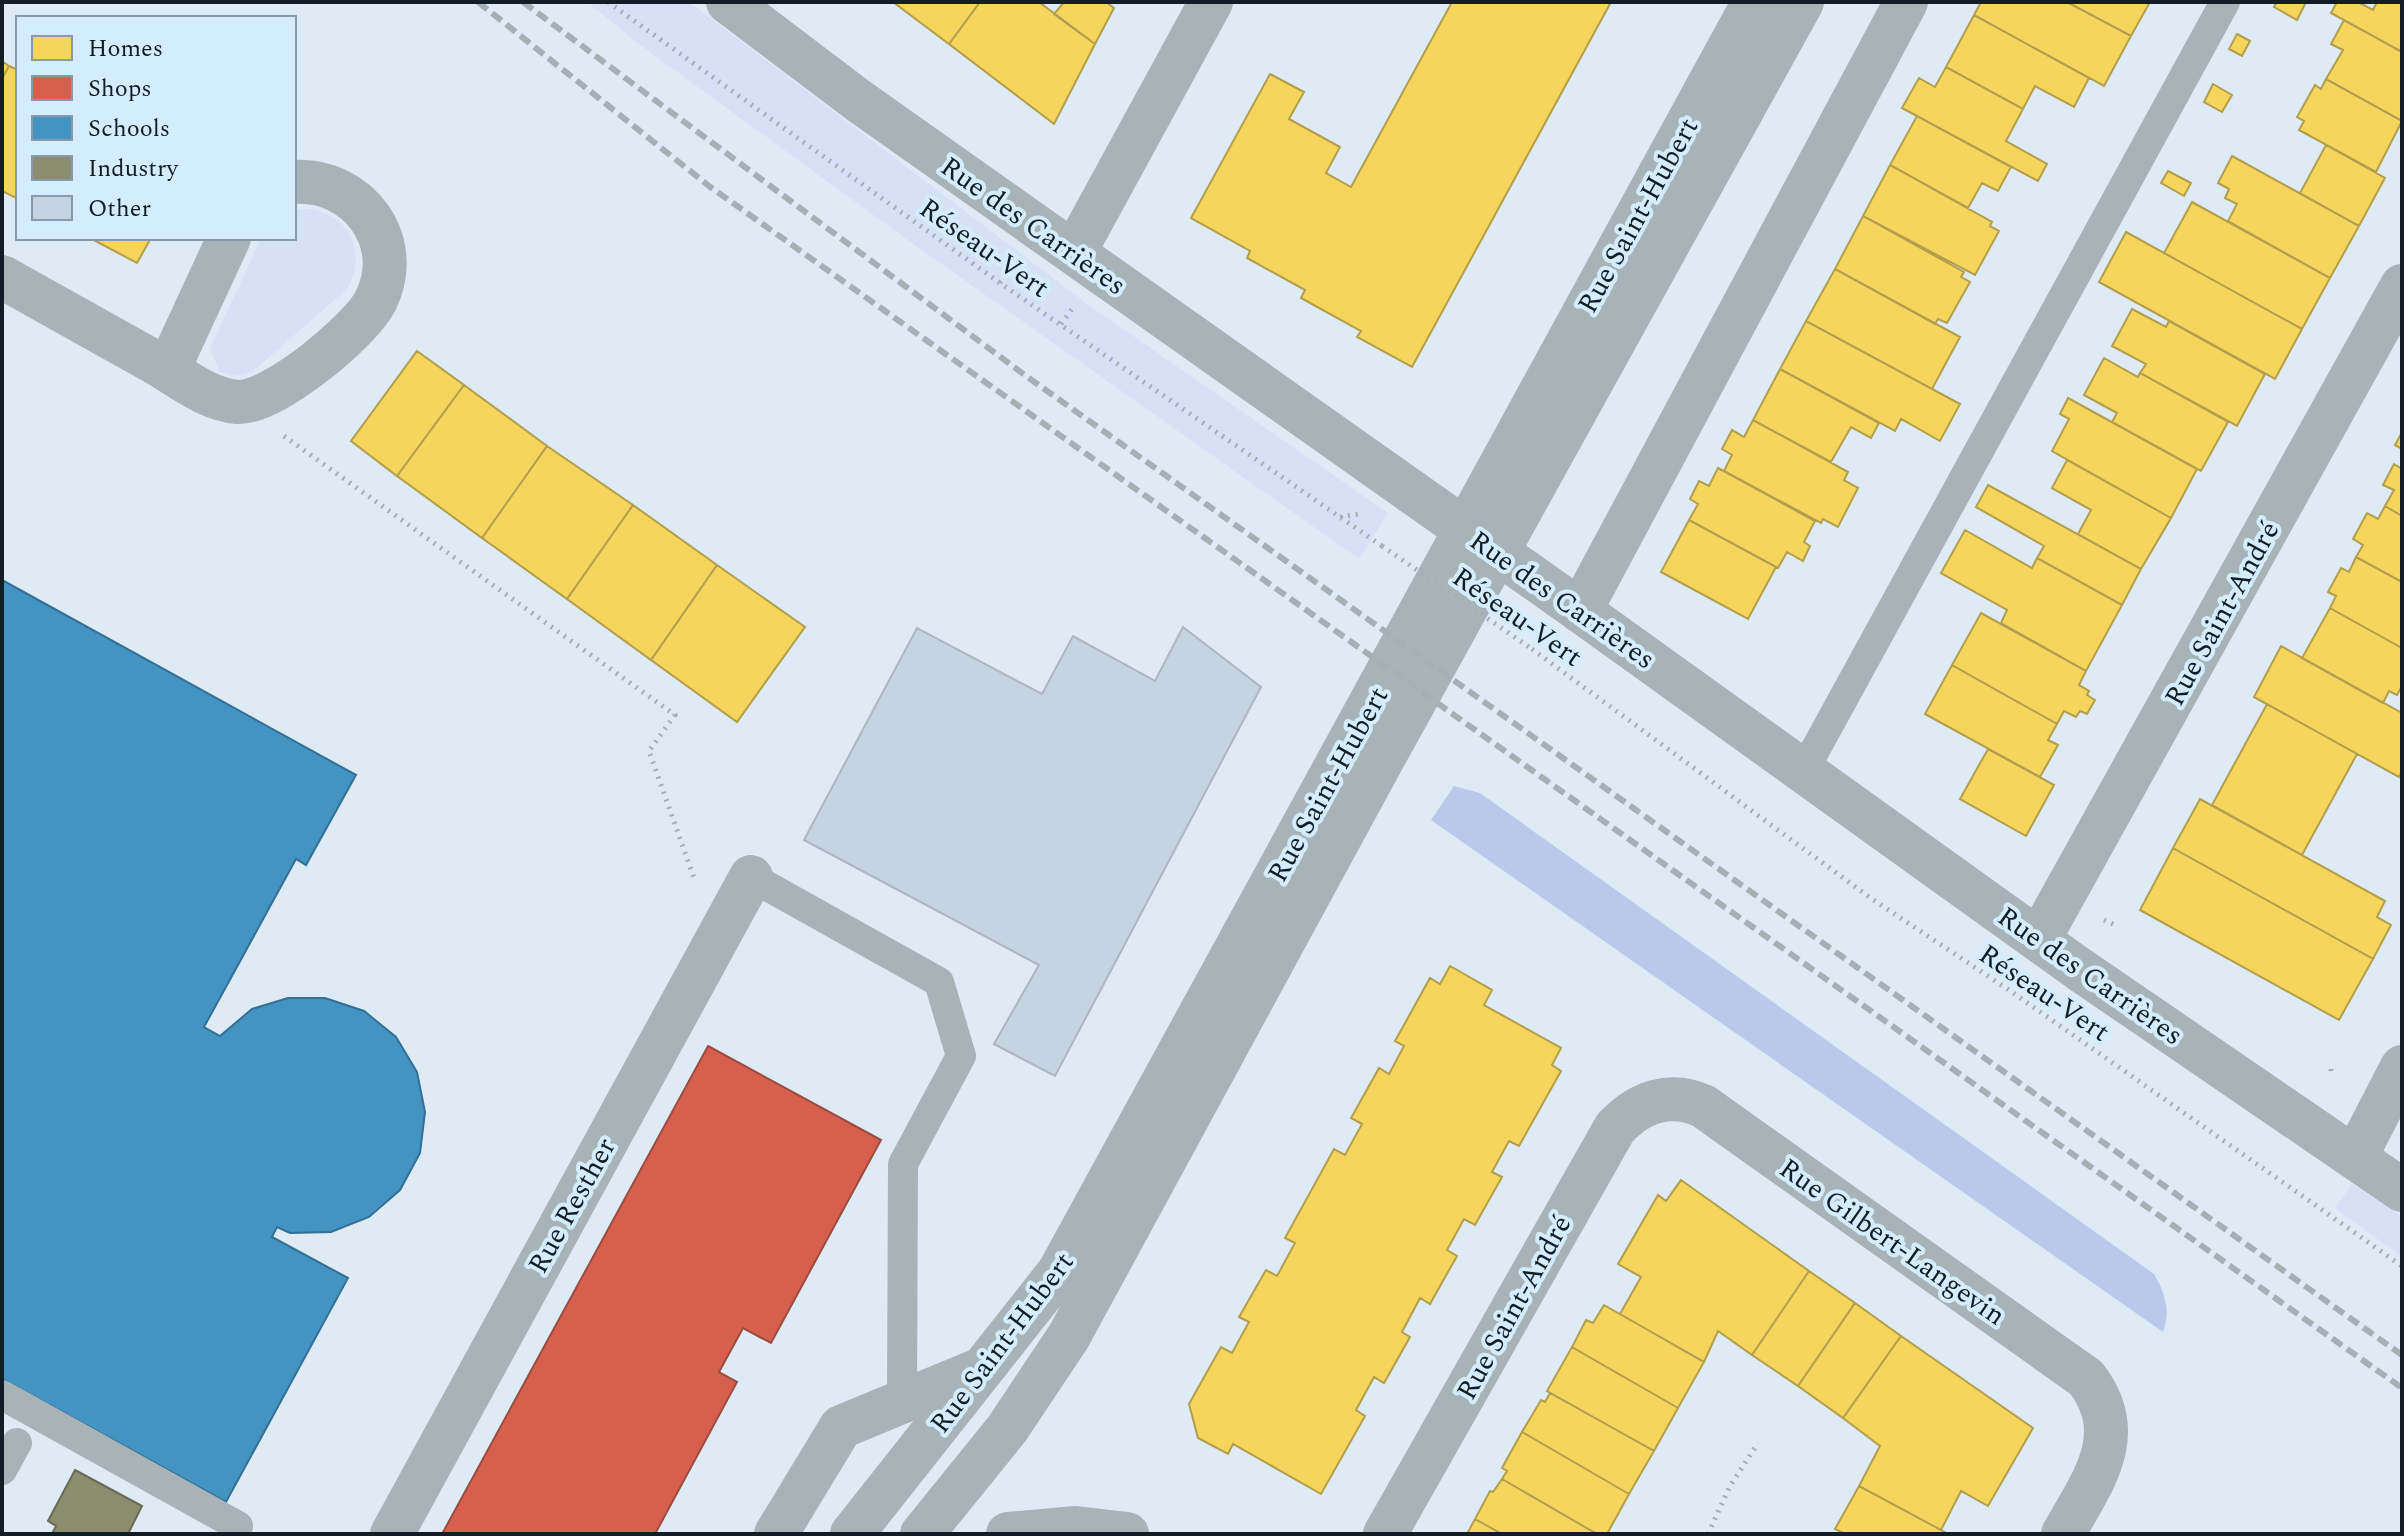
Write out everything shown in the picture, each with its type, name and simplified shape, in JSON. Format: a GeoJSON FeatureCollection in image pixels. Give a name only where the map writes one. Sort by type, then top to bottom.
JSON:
{"type":"FeatureCollection","features":[{"type":"Feature","properties":{"kind":"street","name":"Rue des Carrières"},"geometry":{"type":"LineString","coordinates":[[728,2],[859,101],[1803,772],[2402,1190]]}},
{"type":"Feature","properties":{"kind":"street"},"geometry":{"type":"LineString","coordinates":[[1074,253],[1211,2]]}},
{"type":"Feature","properties":{"kind":"street","name":"Rue Saint-Hubert"},"geometry":{"type":"LineString","coordinates":[[852,1534],[1059,1272],[1754,2]]}},
{"type":"Feature","properties":{"kind":"street","name":"Rue Saint-Hubert"},"geometry":{"type":"LineString","coordinates":[[922,1534],[988,1455],[1069,1336],[1380,764],[1802,2]]}},
{"type":"Feature","properties":{"kind":"street"},"geometry":{"type":"LineString","coordinates":[[1570,604],[1906,2]]}},
{"type":"Feature","properties":{"kind":"street"},"geometry":{"type":"LineString","coordinates":[[2,277],[221,399],[241,402],[260,399],[297,377],[361,321],[375,302],[383,273],[384,252],[372,218],[364,207],[332,185],[296,182]]}},
{"type":"Feature","properties":{"kind":"street"},"geometry":{"type":"LineString","coordinates":[[168,370],[228,240]]}},
{"type":"Feature","properties":{"kind":"street","name":"Rue Saint-André"},"geometry":{"type":"LineString","coordinates":[[2039,939],[2402,286]]}},
{"type":"Feature","properties":{"kind":"street","name":"Rue Resther"},"geometry":{"type":"LineString","coordinates":[[392,1534],[751,877]]}},
{"type":"Feature","properties":{"kind":"street"},"geometry":{"type":"LineString","coordinates":[[2355,1158],[2402,1067]]}},
{"type":"Feature","properties":{"kind":"street","name":"Rue Saint-André"},"geometry":{"type":"LineString","coordinates":[[1385,1534],[1602,1148],[1628,1114],[1659,1100]]}},
{"type":"Feature","properties":{"kind":"street","name":"Rue Gilbert-Langevin"},"geometry":{"type":"LineString","coordinates":[[1659,1100],[1692,1101],[1729,1124],[2075,1369],[2094,1389],[2106,1415],[2103,1455],[2063,1534]]}},
{"type":"Feature","properties":{"kind":"street"},"geometry":{"type":"LineString","coordinates":[[776,1534],[841,1427],[979,1370]]}},
{"type":"Feature","properties":{"kind":"street"},"geometry":{"type":"LineString","coordinates":[[1008,1534],[1076,1528],[1127,1534]]}},
{"type":"Feature","properties":{"kind":"lane"},"geometry":{"type":"LineString","coordinates":[[1803,772],[2225,2]]}},
{"type":"Feature","properties":{"kind":"lane"},"geometry":{"type":"LineString","coordinates":[[751,877],[939,982],[961,1056],[903,1164],[902,1401]]}},
{"type":"Feature","properties":{"kind":"lane"},"geometry":{"type":"LineString","coordinates":[[2,1395],[238,1526]]}},
{"type":"Feature","properties":{"kind":"lane"},"geometry":{"type":"LineString","coordinates":[[2,1470],[17,1443]]}},
{"type":"Feature","properties":{"kind":"path","name":"Réseau-Vert"},"geometry":{"type":"LineString","coordinates":[[608,2],[1000,283],[1532,649],[1869,897],[2009,990],[2402,1266]]}},
{"type":"Feature","properties":{"kind":"path"},"geometry":{"type":"LineString","coordinates":[[280,433],[675,715],[649,751],[696,882]]}},
{"type":"Feature","properties":{"kind":"path"},"geometry":{"type":"LineString","coordinates":[[2103,919],[2117,926]]}},
{"type":"Feature","properties":{"kind":"path"},"geometry":{"type":"LineString","coordinates":[[1708,1534],[1730,1486],[1758,1443]]}},
{"type":"Feature","properties":{"kind":"shaded area"},"geometry":{"type":"Polygon","coordinates":[[[587,2],[689,2],[1090,306],[1388,513],[1359,559],[909,241],[643,47],[587,2]]]}},
{"type":"Feature","properties":{"kind":"shaded area"},"geometry":{"type":"Polygon","coordinates":[[[311,209],[325,213],[346,228],[352,238],[356,262],[347,289],[252,372],[234,376],[219,371],[210,348],[260,241],[296,240],[296,210],[311,209]]]}},
{"type":"Feature","properties":{"kind":"shaded area"},"geometry":{"type":"Polygon","coordinates":[[[1454,786],[1480,793],[2154,1274],[2166,1302],[2167,1317],[2163,1332],[1431,820],[1454,786]]]}},
{"type":"Feature","properties":{"kind":"shaded area"},"geometry":{"type":"Polygon","coordinates":[[[2352,1184],[2402,1217],[2402,1257],[2335,1208],[2352,1184]]]}},
{"type":"Feature","properties":{"kind":"building: Homes"},"geometry":{"type":"Polygon","coordinates":[[[893,2],[980,2],[949,44],[893,2]]]}},
{"type":"Feature","properties":{"kind":"building: Homes"},"geometry":{"type":"Polygon","coordinates":[[[980,2],[1039,2],[1095,44],[1054,124],[949,44],[980,2]]]}},
{"type":"Feature","properties":{"kind":"building: Homes"},"geometry":{"type":"Polygon","coordinates":[[[1064,2],[1106,2],[1114,8],[1095,44],[1054,14],[1064,2]]]}},
{"type":"Feature","properties":{"kind":"building: Homes"},"geometry":{"type":"Polygon","coordinates":[[[1452,2],[1611,2],[1412,367],[1357,337],[1361,331],[1301,298],[1305,290],[1247,258],[1250,251],[1191,218],[1270,74],[1304,92],[1289,119],[1340,147],[1326,173],[1351,187],[1452,2]]]}},
{"type":"Feature","properties":{"kind":"building: Homes"},"geometry":{"type":"Polygon","coordinates":[[[1981,2],[2067,2],[2131,36],[2104,86],[1974,15],[1981,2]]]}},
{"type":"Feature","properties":{"kind":"building: Homes"},"geometry":{"type":"Polygon","coordinates":[[[2067,2],[2150,2],[2131,36],[2067,2]]]}},
{"type":"Feature","properties":{"kind":"building: Homes"},"geometry":{"type":"Polygon","coordinates":[[[2277,2],[2305,4],[2297,20],[2274,7],[2277,2]]]}},
{"type":"Feature","properties":{"kind":"building: Homes"},"geometry":{"type":"Polygon","coordinates":[[[2337,2],[2358,2],[2373,10],[2377,2],[2402,2],[2402,52],[2331,13],[2337,2]]]}},
{"type":"Feature","properties":{"kind":"building: Homes"},"geometry":{"type":"Polygon","coordinates":[[[1974,15],[2089,78],[2074,107],[2035,86],[2023,109],[1946,67],[1974,15]]]}},
{"type":"Feature","properties":{"kind":"building: Homes"},"geometry":{"type":"Polygon","coordinates":[[[2344,20],[2402,52],[2402,121],[2326,79],[2343,50],[2331,44],[2344,20]]]}},
{"type":"Feature","properties":{"kind":"building: Homes"},"geometry":{"type":"Polygon","coordinates":[[[2237,34],[2250,41],[2242,56],[2229,49],[2237,34]]]}},
{"type":"Feature","properties":{"kind":"building: Homes"},"geometry":{"type":"Polygon","coordinates":[[[2,61],[9,66],[2,79],[2,61]]]}},
{"type":"Feature","properties":{"kind":"building: Homes"},"geometry":{"type":"Polygon","coordinates":[[[9,66],[16,69],[16,198],[2,191],[2,79],[9,66]]]}},
{"type":"Feature","properties":{"kind":"building: Homes"},"geometry":{"type":"Polygon","coordinates":[[[1946,67],[2023,109],[2006,141],[2047,164],[2038,181],[1902,108],[1919,78],[1935,87],[1946,67]]]}},
{"type":"Feature","properties":{"kind":"building: Homes"},"geometry":{"type":"Polygon","coordinates":[[[2326,79],[2402,121],[2376,172],[2299,130],[2304,121],[2297,117],[2315,85],[2321,89],[2326,79]]]}},
{"type":"Feature","properties":{"kind":"building: Homes"},"geometry":{"type":"Polygon","coordinates":[[[2213,84],[2232,95],[2222,112],[2204,102],[2213,84]]]}},
{"type":"Feature","properties":{"kind":"building: Homes"},"geometry":{"type":"Polygon","coordinates":[[[1917,116],[2011,167],[1998,191],[1982,183],[1968,208],[1890,165],[1917,116]]]}},
{"type":"Feature","properties":{"kind":"building: Homes"},"geometry":{"type":"Polygon","coordinates":[[[2326,145],[2385,178],[2359,226],[2300,193],[2326,145]]]}},
{"type":"Feature","properties":{"kind":"building: Homes"},"geometry":{"type":"Polygon","coordinates":[[[2232,156],[2359,226],[2330,278],[2228,221],[2237,204],[2225,198],[2229,189],[2218,183],[2232,156]]]}},
{"type":"Feature","properties":{"kind":"building: Homes"},"geometry":{"type":"Polygon","coordinates":[[[1890,165],[1992,222],[1990,226],[1999,231],[1975,275],[1863,216],[1890,165]]]}},
{"type":"Feature","properties":{"kind":"building: Homes"},"geometry":{"type":"Polygon","coordinates":[[[2168,171],[2191,183],[2184,196],[2161,183],[2168,171]]]}},
{"type":"Feature","properties":{"kind":"building: Homes"},"geometry":{"type":"Polygon","coordinates":[[[2192,202],[2330,278],[2302,329],[2164,253],[2192,202]]]}},
{"type":"Feature","properties":{"kind":"building: Homes"},"geometry":{"type":"Polygon","coordinates":[[[1863,216],[1964,272],[1961,277],[1970,282],[1947,323],[1938,319],[1935,324],[1835,269],[1863,216]]]}},
{"type":"Feature","properties":{"kind":"building: Homes"},"geometry":{"type":"Polygon","coordinates":[[[2126,232],[2302,329],[2275,379],[2099,282],[2126,232]]]}},
{"type":"Feature","properties":{"kind":"building: Homes"},"geometry":{"type":"Polygon","coordinates":[[[94,240],[150,240],[137,263],[94,240]]]}},
{"type":"Feature","properties":{"kind":"building: Homes"},"geometry":{"type":"Polygon","coordinates":[[[1835,269],[1960,337],[1932,389],[1806,321],[1835,269]]]}},
{"type":"Feature","properties":{"kind":"building: Homes"},"geometry":{"type":"Polygon","coordinates":[[[2132,309],[2166,327],[2169,321],[2265,374],[2237,426],[2140,373],[2146,364],[2112,346],[2132,309]]]}},
{"type":"Feature","properties":{"kind":"building: Homes"},"geometry":{"type":"Polygon","coordinates":[[[1806,321],[1960,404],[1940,441],[1901,419],[1895,431],[1780,369],[1806,321]]]}},
{"type":"Feature","properties":{"kind":"building: Homes"},"geometry":{"type":"Polygon","coordinates":[[[417,351],[464,385],[397,476],[351,441],[417,351]]]}},
{"type":"Feature","properties":{"kind":"building: Homes"},"geometry":{"type":"Polygon","coordinates":[[[2104,358],[2138,377],[2140,373],[2228,422],[2201,471],[2112,422],[2117,413],[2084,395],[2104,358]]]}},
{"type":"Feature","properties":{"kind":"building: Homes"},"geometry":{"type":"Polygon","coordinates":[[[1780,369],[1879,423],[1871,438],[1851,427],[1831,462],[1753,420],[1780,369]]]}},
{"type":"Feature","properties":{"kind":"building: Homes"},"geometry":{"type":"Polygon","coordinates":[[[464,385],[547,446],[482,538],[397,476],[464,385]]]}},
{"type":"Feature","properties":{"kind":"building: Homes"},"geometry":{"type":"Polygon","coordinates":[[[2068,398],[2197,469],[2171,518],[2052,451],[2069,419],[2060,414],[2068,398]]]}},
{"type":"Feature","properties":{"kind":"building: Homes"},"geometry":{"type":"Polygon","coordinates":[[[1753,420],[1848,472],[1844,480],[1858,488],[1838,527],[1823,519],[1821,523],[1724,471],[1732,455],[1722,449],[1732,430],[1744,437],[1753,420]]]}},
{"type":"Feature","properties":{"kind":"building: Homes"},"geometry":{"type":"Polygon","coordinates":[[[2402,432],[2402,449],[2395,445],[2402,432]]]}},
{"type":"Feature","properties":{"kind":"building: Homes"},"geometry":{"type":"Polygon","coordinates":[[[547,446],[633,505],[567,599],[482,538],[547,446]]]}},
{"type":"Feature","properties":{"kind":"building: Homes"},"geometry":{"type":"Polygon","coordinates":[[[2067,460],[2171,518],[2141,569],[2078,534],[2091,510],[2052,488],[2067,460]]]}},
{"type":"Feature","properties":{"kind":"building: Homes"},"geometry":{"type":"Polygon","coordinates":[[[2394,464],[2402,469],[2402,516],[2385,506],[2394,490],[2383,485],[2394,464]]]}},
{"type":"Feature","properties":{"kind":"building: Homes"},"geometry":{"type":"Polygon","coordinates":[[[1718,468],[1815,521],[1804,542],[1810,546],[1803,561],[1787,552],[1778,568],[1689,520],[1698,504],[1690,499],[1699,481],[1709,486],[1718,468]]]}},
{"type":"Feature","properties":{"kind":"building: Homes"},"geometry":{"type":"Polygon","coordinates":[[[1988,485],[2141,569],[2122,605],[2037,558],[2044,546],[1976,507],[1988,485]]]}},
{"type":"Feature","properties":{"kind":"building: Homes"},"geometry":{"type":"Polygon","coordinates":[[[633,505],[717,565],[651,660],[567,599],[633,505]]]}},
{"type":"Feature","properties":{"kind":"building: Homes"},"geometry":{"type":"Polygon","coordinates":[[[2385,506],[2402,516],[2402,582],[2356,557],[2363,545],[2353,539],[2367,513],[2378,519],[2385,506]]]}},
{"type":"Feature","properties":{"kind":"building: Homes"},"geometry":{"type":"Polygon","coordinates":[[[1689,520],[1776,567],[1748,619],[1661,572],[1689,520]]]}},
{"type":"Feature","properties":{"kind":"building: Homes"},"geometry":{"type":"Polygon","coordinates":[[[1965,530],[2032,568],[2037,558],[2122,605],[2086,671],[2001,623],[2007,610],[1941,573],[1965,530]]]}},
{"type":"Feature","properties":{"kind":"building: Homes"},"geometry":{"type":"Polygon","coordinates":[[[2356,557],[2402,582],[2402,648],[2330,608],[2336,596],[2328,592],[2341,568],[2349,572],[2356,557]]]}},
{"type":"Feature","properties":{"kind":"building: Homes"},"geometry":{"type":"Polygon","coordinates":[[[717,565],[805,627],[737,722],[651,660],[717,565]]]}},
{"type":"Feature","properties":{"kind":"building: Homes"},"geometry":{"type":"Polygon","coordinates":[[[2330,608],[2402,648],[2402,686],[2397,695],[2389,691],[2383,703],[2302,658],[2330,608]]]}},
{"type":"Feature","properties":{"kind":"building: Homes"},"geometry":{"type":"Polygon","coordinates":[[[1981,613],[2086,671],[2079,685],[2089,691],[2087,695],[2095,700],[2087,714],[2080,711],[2076,717],[2064,711],[2057,724],[1952,665],[1981,613]]]}},
{"type":"Feature","properties":{"kind":"building: Homes"},"geometry":{"type":"Polygon","coordinates":[[[2281,646],[2402,713],[2402,771],[2399,777],[2254,697],[2281,646]]]}},
{"type":"Feature","properties":{"kind":"building: Homes"},"geometry":{"type":"Polygon","coordinates":[[[1952,665],[2057,724],[2048,740],[2058,745],[2040,777],[1925,714],[1952,665]]]}},
{"type":"Feature","properties":{"kind":"building: Homes"},"geometry":{"type":"Polygon","coordinates":[[[2267,704],[2357,754],[2302,855],[2212,805],[2267,704]]]}},
{"type":"Feature","properties":{"kind":"building: Homes"},"geometry":{"type":"Polygon","coordinates":[[[1988,749],[2054,785],[2026,836],[1960,799],[1988,749]]]}},
{"type":"Feature","properties":{"kind":"building: Homes"},"geometry":{"type":"Polygon","coordinates":[[[2200,799],[2385,901],[2377,917],[2391,925],[2373,959],[2173,848],[2200,799]]]}},
{"type":"Feature","properties":{"kind":"building: Homes"},"geometry":{"type":"Polygon","coordinates":[[[2173,848],[2373,959],[2339,1020],[2140,910],[2173,848]]]}},
{"type":"Feature","properties":{"kind":"building: Homes"},"geometry":{"type":"Polygon","coordinates":[[[1450,966],[1492,990],[1484,1005],[1561,1048],[1552,1065],[1561,1071],[1519,1146],[1509,1141],[1492,1172],[1502,1177],[1475,1225],[1464,1219],[1447,1250],[1457,1256],[1430,1304],[1420,1298],[1402,1332],[1410,1337],[1384,1383],[1374,1377],[1356,1410],[1365,1416],[1321,1494],[1233,1444],[1228,1454],[1198,1438],[1189,1404],[1221,1347],[1232,1353],[1249,1322],[1239,1317],[1266,1270],[1277,1276],[1295,1243],[1285,1238],[1334,1149],[1345,1155],[1362,1124],[1351,1118],[1379,1068],[1389,1074],[1404,1046],[1395,1041],[1430,978],[1440,984],[1450,966]]]}},
{"type":"Feature","properties":{"kind":"building: Homes"},"geometry":{"type":"Polygon","coordinates":[[[1681,1180],[1809,1271],[1752,1355],[1718,1331],[1704,1362],[1620,1314],[1641,1277],[1618,1264],[1658,1195],[1666,1201],[1681,1180]]]}},
{"type":"Feature","properties":{"kind":"building: Homes"},"geometry":{"type":"Polygon","coordinates":[[[1809,1271],[1855,1303],[1798,1386],[1752,1355],[1809,1271]]]}},
{"type":"Feature","properties":{"kind":"building: Homes"},"geometry":{"type":"Polygon","coordinates":[[[1855,1303],[1901,1336],[1843,1418],[1798,1386],[1855,1303]]]}},
{"type":"Feature","properties":{"kind":"building: Homes"},"geometry":{"type":"Polygon","coordinates":[[[1604,1305],[1704,1362],[1678,1408],[1572,1347],[1586,1320],[1593,1323],[1604,1305]]]}},
{"type":"Feature","properties":{"kind":"building: Homes"},"geometry":{"type":"Polygon","coordinates":[[[1901,1336],[2033,1428],[1988,1506],[1961,1491],[1941,1530],[1859,1486],[1880,1446],[1843,1418],[1901,1336]]]}},
{"type":"Feature","properties":{"kind":"building: Homes"},"geometry":{"type":"Polygon","coordinates":[[[1572,1347],[1678,1408],[1654,1451],[1547,1391],[1572,1347]]]}},
{"type":"Feature","properties":{"kind":"building: Homes"},"geometry":{"type":"Polygon","coordinates":[[[1550,1393],[1654,1451],[1629,1494],[1522,1432],[1541,1400],[1545,1402],[1550,1393]]]}},
{"type":"Feature","properties":{"kind":"building: Homes"},"geometry":{"type":"Polygon","coordinates":[[[1522,1432],[1629,1494],[1607,1534],[1597,1534],[1502,1479],[1507,1471],[1502,1468],[1522,1432]]]}},
{"type":"Feature","properties":{"kind":"building: Homes"},"geometry":{"type":"Polygon","coordinates":[[[1502,1479],[1597,1534],[1502,1534],[1475,1519],[1490,1491],[1493,1492],[1502,1479]]]}},
{"type":"Feature","properties":{"kind":"building: Homes"},"geometry":{"type":"Polygon","coordinates":[[[1859,1486],[1948,1534],[1845,1534],[1835,1529],[1859,1486]]]}},
{"type":"Feature","properties":{"kind":"building: Homes"},"geometry":{"type":"Polygon","coordinates":[[[1475,1519],[1502,1534],[1467,1534],[1475,1519]]]}},
{"type":"Feature","properties":{"kind":"building: Shops"},"geometry":{"type":"Polygon","coordinates":[[[708,1046],[881,1140],[771,1343],[743,1328],[719,1372],[737,1382],[655,1534],[442,1534],[708,1046]]]}},
{"type":"Feature","properties":{"kind":"building: Schools"},"geometry":{"type":"Polygon","coordinates":[[[2,580],[356,775],[306,865],[296,859],[204,1027],[220,1036],[252,1009],[288,998],[325,998],[364,1011],[396,1037],[417,1072],[425,1112],[420,1153],[400,1190],[369,1217],[331,1232],[290,1233],[277,1227],[272,1237],[348,1278],[226,1502],[2,1379],[2,580]]]}},
{"type":"Feature","properties":{"kind":"building: Industry"},"geometry":{"type":"Polygon","coordinates":[[[75,1470],[142,1506],[128,1534],[52,1534],[56,1526],[48,1521],[75,1470]]]}},
{"type":"Feature","properties":{"kind":"building: Other"},"geometry":{"type":"Polygon","coordinates":[[[1183,627],[1261,687],[1055,1076],[994,1044],[1039,965],[804,840],[917,628],[1042,694],[1073,636],[1155,681],[1183,627]]]}},
{"type":"Feature","properties":{"kind":"railway"},"geometry":{"type":"LineString","coordinates":[[478,2],[709,186],[2402,1388]]}},
{"type":"Feature","properties":{"kind":"railway"},"geometry":{"type":"LineString","coordinates":[[523,2],[1026,376],[2402,1355]]}}]}
